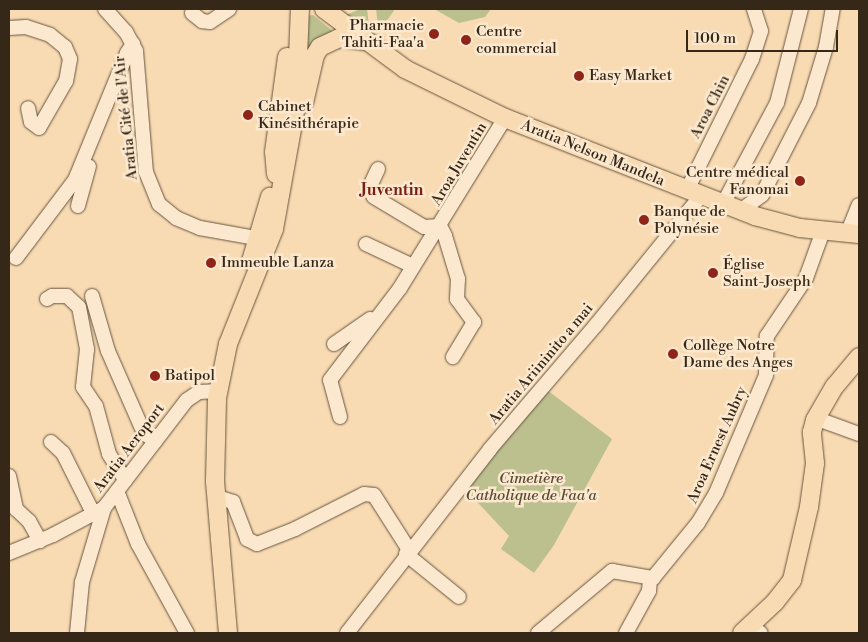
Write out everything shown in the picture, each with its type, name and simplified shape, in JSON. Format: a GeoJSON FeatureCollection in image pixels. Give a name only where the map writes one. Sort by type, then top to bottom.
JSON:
{"type":"FeatureCollection","features":[{"type":"Feature","properties":{"kind":"main road"},"geometry":{"type":"LineString","coordinates":[[276,174],[274,152],[286,62],[289,9]]}},
{"type":"Feature","properties":{"kind":"main road"},"geometry":{"type":"LineString","coordinates":[[267,236],[292,132],[300,9]]}},
{"type":"Feature","properties":{"kind":"main road","name":"Aratia Nelson Mandela"},"geometry":{"type":"LineString","coordinates":[[324,9],[405,69],[505,118],[740,211],[800,228],[853,234]]}},
{"type":"Feature","properties":{"kind":"main road","name":"Aratia Nelson Mandela"},"geometry":{"type":"LineString","coordinates":[[341,9],[409,62],[420,76]]}},
{"type":"Feature","properties":{"kind":"main road"},"geometry":{"type":"LineString","coordinates":[[228,633],[214,435],[219,390],[228,344],[267,236],[293,180],[300,121],[315,55],[320,47],[339,38],[367,42]]}},
{"type":"Feature","properties":{"kind":"main road"},"geometry":{"type":"LineString","coordinates":[[267,236],[276,174],[296,74]]}},
{"type":"Feature","properties":{"kind":"main road"},"geometry":{"type":"LineString","coordinates":[[751,631],[792,580],[810,507],[815,418],[834,386],[858,361]]}},
{"type":"Feature","properties":{"kind":"main road"},"geometry":{"type":"LineString","coordinates":[[225,588],[234,633]]}},
{"type":"Feature","properties":{"kind":"street","name":"Aratia Cité de l'Air"},"geometry":{"type":"LineString","coordinates":[[105,9],[121,25],[133,44],[140,75],[146,172],[154,196],[168,214],[188,224],[267,236]]}},
{"type":"Feature","properties":{"kind":"street"},"geometry":{"type":"LineString","coordinates":[[192,13],[202,21],[210,22],[229,9]]}},
{"type":"Feature","properties":{"kind":"street","name":"Aroa Chin"},"geometry":{"type":"LineString","coordinates":[[694,193],[752,59],[760,31],[754,9]]}},
{"type":"Feature","properties":{"kind":"street"},"geometry":{"type":"LineString","coordinates":[[723,204],[777,103],[801,9]]}},
{"type":"Feature","properties":{"kind":"street"},"geometry":{"type":"LineString","coordinates":[[740,211],[762,195],[809,102],[826,47],[833,9]]}},
{"type":"Feature","properties":{"kind":"street"},"geometry":{"type":"LineString","coordinates":[[9,28],[26,27],[50,35],[65,47],[70,59],[66,81],[39,128],[31,122],[28,108]]}},
{"type":"Feature","properties":{"kind":"street"},"geometry":{"type":"LineString","coordinates":[[16,258],[75,180],[102,118],[126,53],[133,44]]}},
{"type":"Feature","properties":{"kind":"street"},"geometry":{"type":"LineString","coordinates":[[78,206],[102,118]]}},
{"type":"Feature","properties":{"kind":"street","name":"Aroa Juventin"},"geometry":{"type":"LineString","coordinates":[[340,417],[330,380],[388,304],[440,226],[505,118]]}},
{"type":"Feature","properties":{"kind":"street","name":"Aroa Juventin"},"geometry":{"type":"LineString","coordinates":[[378,169],[370,188],[374,197],[424,226],[440,226]]}},
{"type":"Feature","properties":{"kind":"street","name":"Aratia Ariininito a mai"},"geometry":{"type":"LineString","coordinates":[[347,633],[408,552],[694,193]]}},
{"type":"Feature","properties":{"kind":"street"},"geometry":{"type":"LineString","coordinates":[[853,234],[859,206]]}},
{"type":"Feature","properties":{"kind":"street","name":"Aroa Juventin"},"geometry":{"type":"LineString","coordinates":[[440,226],[458,279],[457,299],[474,322],[453,357]]}},
{"type":"Feature","properties":{"kind":"street","name":"Aroa Ernest Aubry"},"geometry":{"type":"LineString","coordinates":[[626,633],[649,591],[650,580],[698,523],[716,493],[766,375],[767,336],[806,278],[823,231]]}},
{"type":"Feature","properties":{"kind":"street"},"geometry":{"type":"LineString","coordinates":[[366,244],[413,266]]}},
{"type":"Feature","properties":{"kind":"street"},"geometry":{"type":"LineString","coordinates":[[47,299],[52,296],[67,296],[79,307],[87,349],[83,387],[96,406],[138,544],[187,633]]}},
{"type":"Feature","properties":{"kind":"street"},"geometry":{"type":"LineString","coordinates":[[92,296],[108,351],[144,433],[155,441]]}},
{"type":"Feature","properties":{"kind":"street","name":"Aroa Juventin"},"geometry":{"type":"LineString","coordinates":[[334,344],[388,304]]}},
{"type":"Feature","properties":{"kind":"street","name":"Aratia Aeroport"},"geometry":{"type":"LineString","coordinates":[[9,553],[40,541],[99,510],[121,486],[192,395],[207,390],[219,390]]}},
{"type":"Feature","properties":{"kind":"street"},"geometry":{"type":"LineString","coordinates":[[815,418],[859,434]]}},
{"type":"Feature","properties":{"kind":"street"},"geometry":{"type":"LineString","coordinates":[[51,442],[63,453],[99,510],[82,582],[77,633]]}},
{"type":"Feature","properties":{"kind":"street"},"geometry":{"type":"LineString","coordinates":[[9,476],[16,509],[38,532],[40,541]]}},
{"type":"Feature","properties":{"kind":"street"},"geometry":{"type":"LineString","coordinates":[[217,497],[233,502],[247,539],[256,544],[295,529],[364,494],[374,495],[408,552],[459,597]]}},
{"type":"Feature","properties":{"kind":"street"},"geometry":{"type":"LineString","coordinates":[[538,633],[612,570],[650,580]]}},
{"type":"Feature","properties":{"kind":"green space"},"geometry":{"type":"Polygon","coordinates":[[[360,9],[367,9],[370,34],[346,15],[360,9]]]}},
{"type":"Feature","properties":{"kind":"green space"},"geometry":{"type":"Polygon","coordinates":[[[376,9],[395,9],[384,25],[378,26],[376,9]]]}},
{"type":"Feature","properties":{"kind":"green space"},"geometry":{"type":"Polygon","coordinates":[[[434,9],[491,9],[485,17],[459,23],[434,9]]]}},
{"type":"Feature","properties":{"kind":"green space"},"geometry":{"type":"Polygon","coordinates":[[[313,15],[334,32],[306,54],[306,16],[313,15]]]}},
{"type":"Feature","properties":{"kind":"green space","name":"Cimetière Catholique de Faa'a"},"geometry":{"type":"Polygon","coordinates":[[[547,390],[612,439],[554,545],[534,573],[501,549],[509,536],[466,490],[547,390]]]}},
{"type":"Feature","properties":{"kind":"place","name":"Pharmacie Tahiti-Faa'a"},"geometry":{"type":"Point","coordinates":[434,34]}},
{"type":"Feature","properties":{"kind":"place","name":"Centre commercial"},"geometry":{"type":"Point","coordinates":[466,40]}},
{"type":"Feature","properties":{"kind":"place","name":"Easy Market"},"geometry":{"type":"Point","coordinates":[579,76]}},
{"type":"Feature","properties":{"kind":"place","name":"Cabinet Kinésithérapie"},"geometry":{"type":"Point","coordinates":[248,115]}},
{"type":"Feature","properties":{"kind":"place","name":"Centre médical Fanomai"},"geometry":{"type":"Point","coordinates":[800,181]}},
{"type":"Feature","properties":{"kind":"place","name":"Banque de Polynésie"},"geometry":{"type":"Point","coordinates":[644,220]}},
{"type":"Feature","properties":{"kind":"place","name":"Immeuble Lanza"},"geometry":{"type":"Point","coordinates":[211,263]}},
{"type":"Feature","properties":{"kind":"place","name":"Église Saint-Joseph"},"geometry":{"type":"Point","coordinates":[713,273]}},
{"type":"Feature","properties":{"kind":"place","name":"Collège Notre Dame des Anges"},"geometry":{"type":"Point","coordinates":[673,354]}},
{"type":"Feature","properties":{"kind":"place","name":"Batipol"},"geometry":{"type":"Point","coordinates":[155,376]}},
{"type":"Feature","properties":{"kind":"district","name":"Juventin"},"geometry":{"type":"Point","coordinates":[392,190]}}]}
